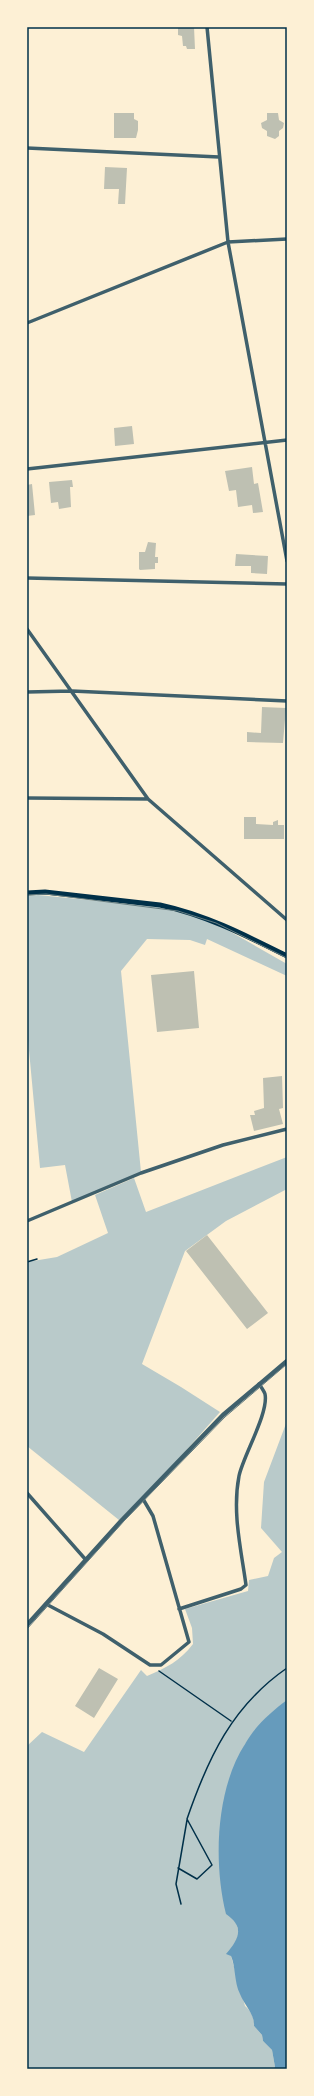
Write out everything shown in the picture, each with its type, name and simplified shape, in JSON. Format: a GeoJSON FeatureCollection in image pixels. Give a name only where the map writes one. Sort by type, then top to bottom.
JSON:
{"type":"FeatureCollection","features":[{"type":"Feature","properties":{"kind":"main road"},"geometry":{"type":"LineString","coordinates":[[27,893],[45,892],[160,905],[178,909],[217,922],[287,956]]}},
{"type":"Feature","properties":{"kind":"street"},"geometry":{"type":"LineString","coordinates":[[207,27],[218,157],[228,242],[287,561]]}},
{"type":"Feature","properties":{"kind":"street"},"geometry":{"type":"LineString","coordinates":[[27,148],[218,157]]}},
{"type":"Feature","properties":{"kind":"street"},"geometry":{"type":"LineString","coordinates":[[27,323],[228,242],[287,239]]}},
{"type":"Feature","properties":{"kind":"street"},"geometry":{"type":"LineString","coordinates":[[27,468],[287,440]]}},
{"type":"Feature","properties":{"kind":"street"},"geometry":{"type":"LineString","coordinates":[[27,578],[287,584]]}},
{"type":"Feature","properties":{"kind":"street"},"geometry":{"type":"LineString","coordinates":[[27,629],[148,799],[287,920]]}},
{"type":"Feature","properties":{"kind":"street"},"geometry":{"type":"LineString","coordinates":[[27,692],[72,691],[287,701]]}},
{"type":"Feature","properties":{"kind":"street"},"geometry":{"type":"LineString","coordinates":[[27,798],[148,799]]}},
{"type":"Feature","properties":{"kind":"street"},"geometry":{"type":"LineString","coordinates":[[27,1222],[162,1165],[245,1139],[287,1129]]}},
{"type":"Feature","properties":{"kind":"street"},"geometry":{"type":"LineString","coordinates":[[27,1625],[143,1499],[223,1416],[287,1361]]}},
{"type":"Feature","properties":{"kind":"street"},"geometry":{"type":"LineString","coordinates":[[179,1609],[241,1590],[246,1585],[235,1501],[240,1474],[258,1426],[265,1401],[265,1394],[259,1384]]}},
{"type":"Feature","properties":{"kind":"street"},"geometry":{"type":"LineString","coordinates":[[27,1493],[86,1560]]}},
{"type":"Feature","properties":{"kind":"street"},"geometry":{"type":"LineString","coordinates":[[46,1604],[103,1634],[150,1665],[161,1665],[189,1642],[153,1516],[143,1499]]}},
{"type":"Feature","properties":{"kind":"path"},"geometry":{"type":"LineString","coordinates":[[27,1262],[37,1260]]}},
{"type":"Feature","properties":{"kind":"path"},"geometry":{"type":"LineString","coordinates":[[150,1665],[231,1721]]}},
{"type":"Feature","properties":{"kind":"path"},"geometry":{"type":"LineString","coordinates":[[181,1904],[176,1884],[178,1868],[187,1820],[206,1768],[231,1721],[262,1688],[287,1668]]}},
{"type":"Feature","properties":{"kind":"path"},"geometry":{"type":"LineString","coordinates":[[178,1868],[197,1879],[212,1865],[187,1820]]}},
{"type":"Feature","properties":{"kind":"shaded area"},"geometry":{"type":"Polygon","coordinates":[[[38,895],[159,907],[185,914],[217,924],[287,964],[287,976],[207,939],[205,945],[190,940],[147,939],[121,971],[141,1172],[72,1202],[65,1165],[40,1168],[27,1029],[27,896],[38,895]]]}},
{"type":"Feature","properties":{"kind":"shaded area"},"geometry":{"type":"Polygon","coordinates":[[[287,1157],[287,1189],[226,1221],[185,1251],[142,1364],[220,1412],[175,1463],[119,1520],[27,1446],[27,1262],[57,1257],[108,1233],[95,1195],[134,1178],[146,1212],[287,1157]]]}},
{"type":"Feature","properties":{"kind":"shaded area"},"geometry":{"type":"Polygon","coordinates":[[[287,1421],[287,1700],[266,1718],[245,1744],[228,1784],[219,1838],[220,1869],[239,1933],[231,1956],[245,2006],[252,2015],[254,2026],[262,2035],[263,2041],[272,2050],[275,2067],[273,2069],[27,2069],[27,1746],[42,1732],[84,1752],[141,1670],[147,1676],[160,1670],[178,1659],[193,1644],[192,1628],[185,1609],[248,1591],[249,1580],[268,1576],[274,1558],[282,1552],[261,1528],[264,1482],[287,1421]]]}},
{"type":"Feature","properties":{"kind":"water"},"geometry":{"type":"Polygon","coordinates":[[[287,1700],[287,2069],[273,2069],[275,2067],[272,2050],[263,2041],[262,2035],[254,2026],[253,2017],[238,1989],[231,1956],[226,1954],[237,1938],[238,1928],[232,1919],[226,1914],[219,1872],[219,1849],[223,1804],[228,1782],[235,1762],[249,1737],[258,1725],[287,1700]]]}},
{"type":"Feature","properties":{"kind":"building"},"geometry":{"type":"Polygon","coordinates":[[[178,27],[194,27],[195,49],[187,49],[186,46],[183,46],[182,36],[178,35],[178,27]]]}},
{"type":"Feature","properties":{"kind":"building"},"geometry":{"type":"Polygon","coordinates":[[[114,113],[134,113],[134,119],[138,121],[136,138],[114,138],[114,113]]]}},
{"type":"Feature","properties":{"kind":"building"},"geometry":{"type":"Polygon","coordinates":[[[267,113],[278,113],[279,120],[284,123],[283,128],[279,131],[279,136],[275,139],[267,136],[267,131],[262,128],[261,123],[267,120],[267,113]]]}},
{"type":"Feature","properties":{"kind":"building"},"geometry":{"type":"Polygon","coordinates":[[[105,167],[127,168],[125,204],[118,204],[119,189],[104,189],[105,167]]]}},
{"type":"Feature","properties":{"kind":"building"},"geometry":{"type":"Polygon","coordinates":[[[132,426],[134,444],[115,446],[114,428],[132,426]]]}},
{"type":"Feature","properties":{"kind":"building"},"geometry":{"type":"Polygon","coordinates":[[[252,467],[254,484],[258,483],[263,512],[253,513],[252,505],[238,507],[236,490],[229,491],[225,471],[252,467]]]}},
{"type":"Feature","properties":{"kind":"building"},"geometry":{"type":"Polygon","coordinates":[[[72,480],[73,487],[70,487],[71,507],[59,509],[58,502],[51,503],[49,482],[72,480]]]}},
{"type":"Feature","properties":{"kind":"building"},"geometry":{"type":"Polygon","coordinates":[[[32,484],[35,515],[27,516],[27,485],[32,484]]]}},
{"type":"Feature","properties":{"kind":"building"},"geometry":{"type":"Polygon","coordinates":[[[148,542],[156,543],[155,557],[158,557],[158,563],[155,563],[155,569],[140,570],[139,552],[145,552],[148,542]]]}},
{"type":"Feature","properties":{"kind":"building"},"geometry":{"type":"Polygon","coordinates":[[[236,554],[268,556],[267,574],[251,573],[251,566],[235,566],[236,554]]]}},
{"type":"Feature","properties":{"kind":"building"},"geometry":{"type":"Polygon","coordinates":[[[262,707],[286,708],[283,743],[247,742],[247,732],[261,733],[262,707]]]}},
{"type":"Feature","properties":{"kind":"building"},"geometry":{"type":"Polygon","coordinates":[[[244,817],[256,817],[256,824],[273,825],[273,822],[278,820],[278,825],[284,825],[284,839],[244,839],[244,817]]]}},
{"type":"Feature","properties":{"kind":"building"},"geometry":{"type":"Polygon","coordinates":[[[194,971],[199,1028],[157,1032],[151,975],[194,971]]]}},
{"type":"Feature","properties":{"kind":"building"},"geometry":{"type":"Polygon","coordinates":[[[282,1076],[283,1108],[279,1109],[283,1124],[254,1131],[250,1115],[255,1115],[254,1111],[264,1108],[263,1078],[282,1076]]]}},
{"type":"Feature","properties":{"kind":"building"},"geometry":{"type":"Polygon","coordinates":[[[207,1235],[268,1313],[247,1329],[186,1251],[207,1235]]]}},
{"type":"Feature","properties":{"kind":"building"},"geometry":{"type":"Polygon","coordinates":[[[99,1668],[118,1679],[94,1718],[75,1706],[99,1668]]]}},
{"type":"Feature","properties":{"kind":"tram line"},"geometry":{"type":"LineString","coordinates":[[27,895],[46,894],[178,911],[216,923],[287,958]]}},
{"type":"Feature","properties":{"kind":"tram line"},"geometry":{"type":"LineString","coordinates":[[27,1629],[124,1521],[225,1417],[287,1364]]}}]}
